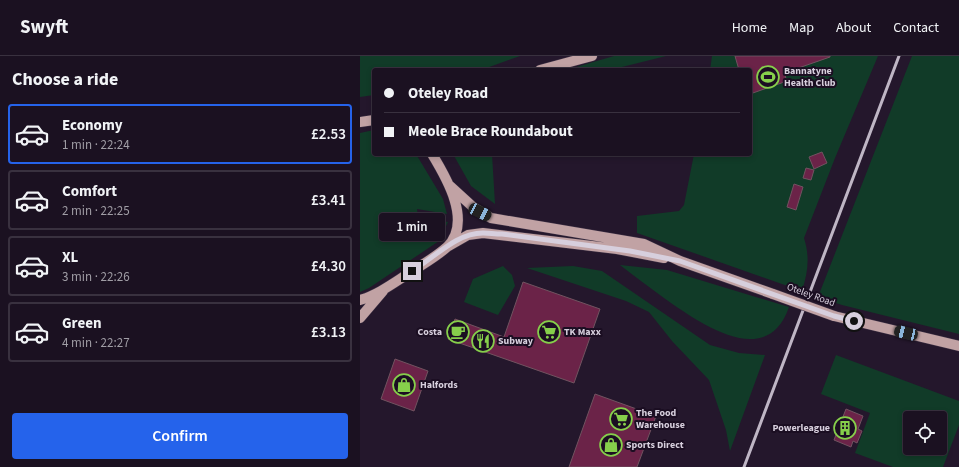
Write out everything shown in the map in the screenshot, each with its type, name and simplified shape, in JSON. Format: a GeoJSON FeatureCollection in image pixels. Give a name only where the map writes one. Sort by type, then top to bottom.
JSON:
{"type":"FeatureCollection","features":[{"type":"Feature","properties":{"kind":"main road"},"geometry":{"type":"LineString","coordinates":[[547,68],[592,56]]}},
{"type":"Feature","properties":{"kind":"main road"},"geometry":{"type":"LineString","coordinates":[[361,121],[372,118]]}},
{"type":"Feature","properties":{"kind":"main road"},"geometry":{"type":"LineString","coordinates":[[361,121],[372,120]]}},
{"type":"Feature","properties":{"kind":"main road"},"geometry":{"type":"LineString","coordinates":[[433,156],[450,186],[458,219],[454,237],[448,246]]}},
{"type":"Feature","properties":{"kind":"main road","name":"Oteley Road"},"geometry":{"type":"LineString","coordinates":[[450,186],[473,207],[491,218],[644,244],[680,261],[834,316],[959,346]]}},
{"type":"Feature","properties":{"kind":"main road","name":"Oteley Road"},"geometry":{"type":"LineString","coordinates":[[386,288],[448,246],[468,235],[482,233],[630,251],[680,261]]}},
{"type":"Feature","properties":{"kind":"main road"},"geometry":{"type":"LineString","coordinates":[[360,300],[386,288]]}},
{"type":"Feature","properties":{"kind":"main road"},"geometry":{"type":"LineString","coordinates":[[360,318],[386,288]]}},
{"type":"Feature","properties":{"kind":"green space"},"geometry":{"type":"Polygon","coordinates":[[[360,56],[520,56],[487,68],[372,68],[372,95],[360,97],[360,56]]]}},
{"type":"Feature","properties":{"kind":"green space"},"geometry":{"type":"Polygon","coordinates":[[[614,56],[666,56],[618,68],[573,68],[614,56]]]}},
{"type":"Feature","properties":{"kind":"green space"},"geometry":{"type":"Polygon","coordinates":[[[712,56],[878,56],[835,158],[804,238],[808,264],[802,291],[637,233],[637,216],[679,211],[684,205],[694,156],[752,156],[752,68],[710,68],[712,56]]]}},
{"type":"Feature","properties":{"kind":"green space"},"geometry":{"type":"Polygon","coordinates":[[[912,56],[959,56],[959,334],[842,305],[818,297],[912,56]]]}},
{"type":"Feature","properties":{"kind":"green space"},"geometry":{"type":"Polygon","coordinates":[[[372,130],[372,156],[417,156],[443,199],[447,214],[417,209],[418,217],[448,222],[439,241],[369,288],[360,292],[360,133],[372,130]]]}},
{"type":"Feature","properties":{"kind":"green space"},"geometry":{"type":"Polygon","coordinates":[[[454,156],[492,156],[495,204],[471,186],[454,156]]]}},
{"type":"Feature","properties":{"kind":"green space"},"geometry":{"type":"Polygon","coordinates":[[[620,265],[667,270],[789,307],[779,326],[765,336],[749,339],[731,336],[713,329],[695,319],[620,265]]]}},
{"type":"Feature","properties":{"kind":"green space"},"geometry":{"type":"Polygon","coordinates":[[[503,266],[512,275],[515,286],[498,315],[464,302],[473,279],[503,266]]]}},
{"type":"Feature","properties":{"kind":"green space"},"geometry":{"type":"Polygon","coordinates":[[[573,266],[602,271],[710,345],[739,353],[765,355],[730,451],[726,430],[709,380],[672,341],[649,312],[626,301],[527,268],[573,266]]]}},
{"type":"Feature","properties":{"kind":"green space"},"geometry":{"type":"Polygon","coordinates":[[[836,355],[959,401],[959,425],[943,467],[893,467],[855,453],[870,413],[821,394],[836,355]]]}},
{"type":"Feature","properties":{"kind":"building","name":"Bannatyne Health Club"},"geometry":{"type":"Polygon","coordinates":[[[735,56],[830,56],[784,73],[787,81],[752,93],[752,68],[738,68],[735,56]]]}},
{"type":"Feature","properties":{"kind":"building"},"geometry":{"type":"Polygon","coordinates":[[[822,152],[827,163],[814,169],[809,157],[822,152]]]}},
{"type":"Feature","properties":{"kind":"building"},"geometry":{"type":"Polygon","coordinates":[[[806,168],[814,170],[811,180],[803,178],[806,168]]]}},
{"type":"Feature","properties":{"kind":"building"},"geometry":{"type":"Polygon","coordinates":[[[794,184],[803,187],[796,210],[787,207],[794,184]]]}},
{"type":"Feature","properties":{"kind":"building","name":"TK Maxx"},"geometry":{"type":"Polygon","coordinates":[[[523,282],[600,309],[574,383],[448,339],[455,319],[504,337],[523,282]]]}},
{"type":"Feature","properties":{"kind":"building","name":"Halfords"},"geometry":{"type":"Polygon","coordinates":[[[395,359],[428,371],[414,411],[381,399],[395,359]]]}},
{"type":"Feature","properties":{"kind":"building"},"geometry":{"type":"Polygon","coordinates":[[[595,394],[656,416],[637,467],[569,467],[595,394]]]}},
{"type":"Feature","properties":{"kind":"building","name":"Powerleague"},"geometry":{"type":"Polygon","coordinates":[[[846,409],[863,416],[858,429],[862,431],[857,443],[853,441],[851,447],[834,440],[846,409]]]}},
{"type":"Feature","properties":{"kind":"railway"},"geometry":{"type":"LineString","coordinates":[[744,467],[899,56]]}},
{"type":"Feature","properties":{"kind":"place","name":"Bannatyne Health Club"},"geometry":{"type":"Point","coordinates":[768,77]}},
{"type":"Feature","properties":{"kind":"place","name":"Costa"},"geometry":{"type":"Point","coordinates":[458,332]}},
{"type":"Feature","properties":{"kind":"place","name":"TK Maxx"},"geometry":{"type":"Point","coordinates":[549,332]}},
{"type":"Feature","properties":{"kind":"place","name":"Subway"},"geometry":{"type":"Point","coordinates":[483,341]}},
{"type":"Feature","properties":{"kind":"place","name":"Halfords"},"geometry":{"type":"Point","coordinates":[404,385]}},
{"type":"Feature","properties":{"kind":"place","name":"The Food Warehouse"},"geometry":{"type":"Point","coordinates":[621,419]}},
{"type":"Feature","properties":{"kind":"place","name":"Powerleague"},"geometry":{"type":"Point","coordinates":[845,428]}},
{"type":"Feature","properties":{"kind":"place","name":"Sports Direct"},"geometry":{"type":"Point","coordinates":[611,445]}},
{"type":"Feature","properties":{"kind":"route"},"geometry":{"type":"LineString","coordinates":[[412,271],[423,265],[458,239],[468,235],[482,233],[502,234],[630,251],[680,261],[834,316],[854,321]]}}]}
